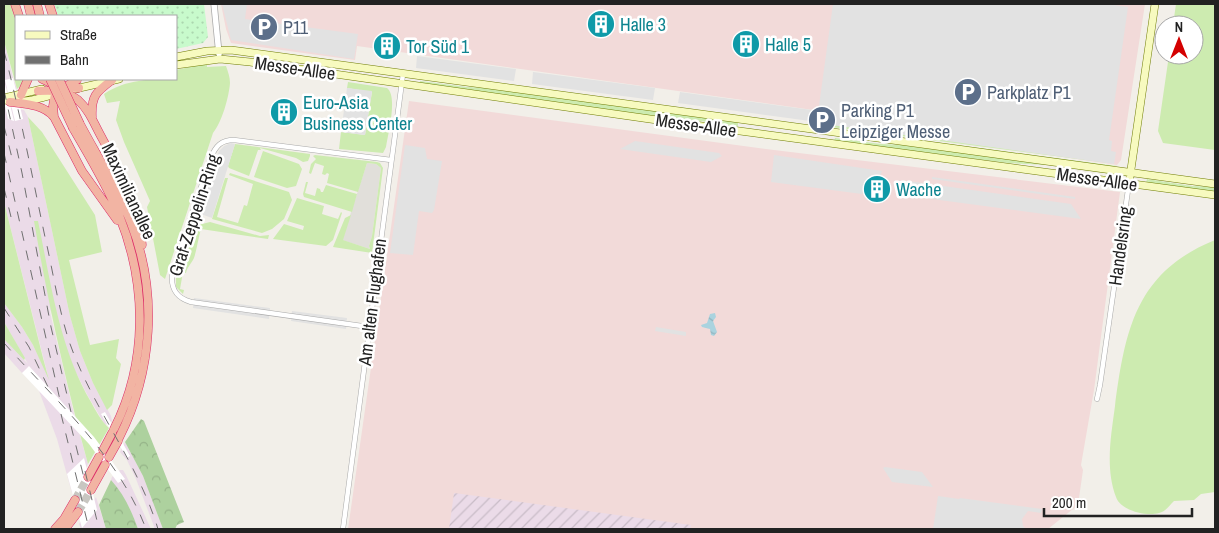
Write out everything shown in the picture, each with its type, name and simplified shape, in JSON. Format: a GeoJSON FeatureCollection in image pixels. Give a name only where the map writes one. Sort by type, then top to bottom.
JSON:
{"type":"FeatureCollection","features":[{"type":"Feature","properties":{"kind":"highway"},"geometry":{"type":"LineString","coordinates":[[21,95],[28,80]]}},
{"type":"Feature","properties":{"kind":"highway"},"geometry":{"type":"LineString","coordinates":[[44,80],[59,86],[77,100],[92,117],[130,193],[137,214],[142,254]]}},
{"type":"Feature","properties":{"kind":"highway"},"geometry":{"type":"LineString","coordinates":[[92,117],[94,97],[100,89],[115,80]]}},
{"type":"Feature","properties":{"kind":"highway"},"geometry":{"type":"LineString","coordinates":[[40,94],[59,86],[80,82]]}},
{"type":"Feature","properties":{"kind":"highway"},"geometry":{"type":"LineString","coordinates":[[54,117],[53,106],[59,86]]}},
{"type":"Feature","properties":{"kind":"highway","name":"Maximilianallee"},"geometry":{"type":"LineString","coordinates":[[59,86],[77,126],[131,222],[142,254],[148,295],[149,323],[146,357],[137,394],[116,435],[107,461],[91,490]]}},
{"type":"Feature","properties":{"kind":"highway"},"geometry":{"type":"LineString","coordinates":[[6,100],[36,106],[50,112],[82,171],[125,232]]}},
{"type":"Feature","properties":{"kind":"highway"},"geometry":{"type":"LineString","coordinates":[[77,126],[119,215],[125,232],[136,272],[141,323],[137,360],[131,387],[116,435],[101,453],[88,477]]}},
{"type":"Feature","properties":{"kind":"highway"},"geometry":{"type":"LineString","coordinates":[[55,529],[64,519],[75,500]]}},
{"type":"Feature","properties":{"kind":"highway"},"geometry":{"type":"LineString","coordinates":[[66,529],[78,512]]}},
{"type":"Feature","properties":{"kind":"main road","name":"Handelsring"},"geometry":{"type":"LineString","coordinates":[[1129,183],[1154,4]]}},
{"type":"Feature","properties":{"kind":"main road","name":"Messe-Allee"},"geometry":{"type":"LineString","coordinates":[[178,58],[219,50],[1215,184]]}},
{"type":"Feature","properties":{"kind":"main road","name":"Messe-Allee"},"geometry":{"type":"LineString","coordinates":[[178,65],[220,58],[818,142],[1215,195]]}},
{"type":"Feature","properties":{"kind":"main road"},"geometry":{"type":"LineString","coordinates":[[80,82],[115,80]]}},
{"type":"Feature","properties":{"kind":"main road"},"geometry":{"type":"LineString","coordinates":[[6,100],[21,95],[40,94]]}},
{"type":"Feature","properties":{"kind":"main road"},"geometry":{"type":"LineString","coordinates":[[6,100],[40,94]]}},
{"type":"Feature","properties":{"kind":"street"},"geometry":{"type":"LineString","coordinates":[[214,4],[220,58]]}},
{"type":"Feature","properties":{"kind":"street","name":"Am alten Flughafen"},"geometry":{"type":"LineString","coordinates":[[343,529],[403,74]]}},
{"type":"Feature","properties":{"kind":"street","name":"Graf-Zeppelin-Ring"},"geometry":{"type":"LineString","coordinates":[[369,327],[191,302],[184,300],[174,291],[172,275],[211,157],[215,148],[224,142],[234,140],[391,160]]}},
{"type":"Feature","properties":{"kind":"street","name":"Handelsring"},"geometry":{"type":"LineString","coordinates":[[1097,399],[1129,183]]}},
{"type":"Feature","properties":{"kind":"shaded area"},"geometry":{"type":"Polygon","coordinates":[[[221,4],[1145,4],[1121,160],[1117,165],[812,120],[813,110],[357,46],[355,60],[231,43],[221,4]]]}},
{"type":"Feature","properties":{"kind":"shaded area","name":"P11"},"geometry":{"type":"Polygon","coordinates":[[[222,4],[247,4],[245,19],[358,34],[354,59],[231,40],[222,4]]]}},
{"type":"Feature","properties":{"kind":"shaded area","name":"Parkplatz P1"},"geometry":{"type":"Polygon","coordinates":[[[833,4],[1107,4],[1128,7],[1109,140],[1112,141],[1111,151],[1116,152],[1114,164],[831,125],[830,114],[818,113],[833,4]]]}},
{"type":"Feature","properties":{"kind":"shaded area"},"geometry":{"type":"Polygon","coordinates":[[[4,41],[13,78],[17,89],[4,88],[4,41]]]}},
{"type":"Feature","properties":{"kind":"shaded area"},"geometry":{"type":"Polygon","coordinates":[[[417,56],[516,69],[514,81],[416,68],[417,56]]]}},
{"type":"Feature","properties":{"kind":"shaded area"},"geometry":{"type":"Polygon","coordinates":[[[533,72],[655,88],[653,100],[532,84],[533,72]]]}},
{"type":"Feature","properties":{"kind":"shaded area"},"geometry":{"type":"Polygon","coordinates":[[[347,88],[372,91],[365,135],[341,132],[347,88]]]}},
{"type":"Feature","properties":{"kind":"shaded area"},"geometry":{"type":"Polygon","coordinates":[[[680,92],[812,110],[810,121],[678,103],[680,92]]]}},
{"type":"Feature","properties":{"kind":"shaded area"},"geometry":{"type":"Polygon","coordinates":[[[409,101],[774,150],[1120,192],[1094,390],[1081,465],[1083,470],[1078,505],[1048,529],[348,529],[409,101]]]}},
{"type":"Feature","properties":{"kind":"shaded area"},"geometry":{"type":"Polygon","coordinates":[[[4,107],[24,110],[28,117],[70,316],[80,351],[112,421],[105,425],[88,396],[75,371],[48,304],[88,464],[72,493],[57,439],[30,367],[22,373],[4,353],[4,339],[28,364],[4,322],[4,303],[33,345],[48,376],[4,202],[4,107]]]}},
{"type":"Feature","properties":{"kind":"shaded area"},"geometry":{"type":"Polygon","coordinates":[[[635,141],[719,153],[722,156],[711,162],[620,149],[635,141]]]}},
{"type":"Feature","properties":{"kind":"shaded area"},"geometry":{"type":"Polygon","coordinates":[[[231,143],[235,144],[212,218],[198,213],[219,151],[231,143]]]}},
{"type":"Feature","properties":{"kind":"shaded area"},"geometry":{"type":"Polygon","coordinates":[[[405,145],[425,148],[427,159],[442,161],[434,210],[432,213],[419,211],[413,255],[390,253],[405,145]]]}},
{"type":"Feature","properties":{"kind":"shaded area"},"geometry":{"type":"Polygon","coordinates":[[[774,155],[882,171],[871,191],[863,191],[862,194],[771,182],[774,155]]]}},
{"type":"Feature","properties":{"kind":"shaded area"},"geometry":{"type":"Polygon","coordinates":[[[367,163],[376,164],[381,168],[370,249],[342,240],[367,163]]]}},
{"type":"Feature","properties":{"kind":"shaded area"},"geometry":{"type":"Polygon","coordinates":[[[932,177],[1075,197],[1075,199],[932,179],[932,177]]]}},
{"type":"Feature","properties":{"kind":"shaded area"},"geometry":{"type":"Polygon","coordinates":[[[908,181],[1071,204],[1081,219],[917,197],[907,183],[908,181]]]}},
{"type":"Feature","properties":{"kind":"shaded area"},"geometry":{"type":"Polygon","coordinates":[[[194,298],[270,308],[269,319],[193,308],[194,298]]]}},
{"type":"Feature","properties":{"kind":"shaded area"},"geometry":{"type":"Polygon","coordinates":[[[292,311],[347,318],[346,329],[291,321],[292,311]]]}},
{"type":"Feature","properties":{"kind":"shaded area"},"geometry":{"type":"Polygon","coordinates":[[[656,327],[686,332],[686,336],[655,331],[656,327]]]}},
{"type":"Feature","properties":{"kind":"shaded area"},"geometry":{"type":"Polygon","coordinates":[[[125,442],[143,476],[163,529],[155,529],[136,479],[127,460],[120,452],[125,442]]]}},
{"type":"Feature","properties":{"kind":"shaded area"},"geometry":{"type":"Polygon","coordinates":[[[883,468],[922,472],[933,487],[892,482],[883,468]]]}},
{"type":"Feature","properties":{"kind":"shaded area"},"geometry":{"type":"Polygon","coordinates":[[[120,470],[123,470],[126,475],[151,529],[138,529],[129,507],[111,480],[120,470]]]}},
{"type":"Feature","properties":{"kind":"shaded area"},"geometry":{"type":"Polygon","coordinates":[[[454,493],[691,525],[690,529],[449,529],[454,493]]]}},
{"type":"Feature","properties":{"kind":"shaded area"},"geometry":{"type":"Polygon","coordinates":[[[938,496],[1042,509],[1041,513],[1028,511],[1022,519],[1023,526],[1026,529],[933,529],[938,496]]]}},
{"type":"Feature","properties":{"kind":"shaded area"},"geometry":{"type":"Polygon","coordinates":[[[96,497],[106,529],[81,529],[79,524],[96,497]]]}},
{"type":"Feature","properties":{"kind":"green space"},"geometry":{"type":"Polygon","coordinates":[[[4,4],[11,4],[15,18],[15,80],[26,80],[17,89],[4,41],[4,4]]]}},
{"type":"Feature","properties":{"kind":"green space"},"geometry":{"type":"Polygon","coordinates":[[[54,4],[204,4],[208,37],[203,43],[178,49],[178,15],[58,15],[54,4]]]}},
{"type":"Feature","properties":{"kind":"green space"},"geometry":{"type":"Polygon","coordinates":[[[1176,4],[1215,4],[1215,150],[1163,143],[1158,131],[1168,65],[1204,65],[1204,15],[1174,15],[1176,4]]]}},
{"type":"Feature","properties":{"kind":"green space"},"geometry":{"type":"Polygon","coordinates":[[[207,63],[207,67],[226,66],[230,81],[222,116],[213,133],[165,279],[160,275],[147,207],[150,201],[116,120],[120,101],[107,103],[104,94],[121,85],[130,83],[148,80],[178,80],[178,70],[207,63]]]}},
{"type":"Feature","properties":{"kind":"green space"},"geometry":{"type":"Polygon","coordinates":[[[420,81],[489,88],[738,122],[738,126],[646,115],[420,83],[420,81]]]}},
{"type":"Feature","properties":{"kind":"green space"},"geometry":{"type":"Polygon","coordinates":[[[348,82],[387,88],[390,92],[392,99],[391,116],[386,147],[383,153],[339,149],[341,132],[365,135],[372,92],[347,88],[348,82]]]}},
{"type":"Feature","properties":{"kind":"green space"},"geometry":{"type":"Polygon","coordinates":[[[828,111],[1109,162],[1109,163],[831,127],[828,111]]]}},
{"type":"Feature","properties":{"kind":"green space"},"geometry":{"type":"Polygon","coordinates":[[[28,117],[42,132],[95,215],[102,252],[69,260],[90,345],[119,339],[116,358],[121,364],[112,405],[107,410],[80,351],[70,316],[28,117]]]}},
{"type":"Feature","properties":{"kind":"green space"},"geometry":{"type":"Polygon","coordinates":[[[881,135],[1117,166],[1111,167],[906,141],[881,135]]]}},
{"type":"Feature","properties":{"kind":"green space"},"geometry":{"type":"Polygon","coordinates":[[[835,138],[1118,173],[1118,175],[1049,165],[1008,163],[834,141],[835,138]]]}},
{"type":"Feature","properties":{"kind":"green space"},"geometry":{"type":"Polygon","coordinates":[[[235,144],[310,154],[310,156],[308,161],[303,162],[296,158],[260,148],[261,150],[258,150],[249,176],[228,166],[235,144]]]}},
{"type":"Feature","properties":{"kind":"green space"},"geometry":{"type":"Polygon","coordinates":[[[263,151],[299,164],[302,169],[296,186],[287,188],[254,177],[263,151]]]}},
{"type":"Feature","properties":{"kind":"green space"},"geometry":{"type":"Polygon","coordinates":[[[313,156],[377,162],[383,168],[372,253],[333,247],[345,218],[351,215],[343,240],[370,249],[381,168],[376,164],[367,163],[358,192],[327,183],[329,174],[322,174],[324,166],[315,163],[311,174],[309,173],[311,164],[316,159],[313,156]]]}},
{"type":"Feature","properties":{"kind":"green space"},"geometry":{"type":"Polygon","coordinates":[[[230,173],[289,192],[292,200],[284,219],[272,229],[262,233],[212,219],[225,178],[228,178],[217,217],[238,223],[244,205],[247,206],[253,184],[229,175],[230,173]]]}},
{"type":"Feature","properties":{"kind":"green space"},"geometry":{"type":"Polygon","coordinates":[[[1147,179],[1192,186],[1215,187],[1215,192],[1146,183],[1147,179]]]}},
{"type":"Feature","properties":{"kind":"green space"},"geometry":{"type":"Polygon","coordinates":[[[306,182],[308,182],[305,193],[315,196],[317,188],[323,192],[326,185],[357,194],[352,212],[304,197],[306,182]]]}},
{"type":"Feature","properties":{"kind":"green space"},"geometry":{"type":"Polygon","coordinates":[[[297,198],[324,206],[322,214],[338,219],[342,213],[333,240],[326,246],[273,239],[284,224],[303,230],[304,226],[287,221],[297,198]]]}},
{"type":"Feature","properties":{"kind":"green space"},"geometry":{"type":"Polygon","coordinates":[[[4,202],[49,380],[33,345],[4,303],[4,202]]]}},
{"type":"Feature","properties":{"kind":"green space"},"geometry":{"type":"Polygon","coordinates":[[[194,220],[196,220],[194,226],[210,222],[260,236],[269,235],[268,239],[201,229],[194,258],[186,273],[183,272],[180,289],[184,290],[183,294],[176,287],[176,278],[194,220]]]}},
{"type":"Feature","properties":{"kind":"green space"},"geometry":{"type":"Polygon","coordinates":[[[34,221],[38,221],[57,314],[71,359],[93,405],[109,428],[88,464],[58,343],[34,221]]]}},
{"type":"Feature","properties":{"kind":"green space"},"geometry":{"type":"Polygon","coordinates":[[[1215,240],[1215,492],[1201,494],[1194,500],[1174,501],[1159,513],[1141,513],[1128,509],[1118,502],[1113,486],[1110,463],[1119,378],[1130,329],[1139,306],[1151,287],[1167,269],[1188,253],[1215,240]]]}},
{"type":"Feature","properties":{"kind":"green space"},"geometry":{"type":"Polygon","coordinates":[[[4,322],[25,358],[24,360],[4,339],[4,322]]]}},
{"type":"Feature","properties":{"kind":"green space"},"geometry":{"type":"Polygon","coordinates":[[[141,419],[144,421],[184,522],[177,525],[175,529],[163,529],[143,476],[125,442],[141,419]]]}},
{"type":"Feature","properties":{"kind":"green space"},"geometry":{"type":"Polygon","coordinates":[[[111,480],[127,503],[138,529],[106,529],[99,505],[111,480]]]}},
{"type":"Feature","properties":{"kind":"water"},"geometry":{"type":"Polygon","coordinates":[[[715,313],[716,317],[713,321],[717,332],[714,336],[711,335],[710,329],[701,325],[707,323],[710,314],[715,313]]]}},
{"type":"Feature","properties":{"kind":"pier"},"geometry":{"type":"Polygon","coordinates":[[[13,78],[23,119],[15,121],[5,80],[13,78]]]}},
{"type":"Feature","properties":{"kind":"pier"},"geometry":{"type":"Polygon","coordinates":[[[4,80],[14,121],[8,119],[4,102],[4,80]]]}},
{"type":"Feature","properties":{"kind":"pier"},"geometry":{"type":"Polygon","coordinates":[[[29,366],[94,437],[125,479],[118,483],[89,444],[22,373],[29,366]]]}},
{"type":"Feature","properties":{"kind":"pier"},"geometry":{"type":"Polygon","coordinates":[[[105,412],[130,456],[127,458],[101,414],[105,412]]]}},
{"type":"Feature","properties":{"kind":"pier"},"geometry":{"type":"Polygon","coordinates":[[[84,458],[97,510],[82,528],[67,474],[84,458]]]}},
{"type":"Feature","properties":{"kind":"tunnel"},"geometry":{"type":"LineString","coordinates":[[75,500],[88,477]]}},
{"type":"Feature","properties":{"kind":"tunnel"},"geometry":{"type":"LineString","coordinates":[[78,512],[91,490]]}},
{"type":"Feature","properties":{"kind":"railway"},"geometry":{"type":"LineString","coordinates":[[4,51],[69,341],[90,389],[138,480],[158,529]]}},
{"type":"Feature","properties":{"kind":"railway"},"geometry":{"type":"LineString","coordinates":[[4,90],[22,173],[51,327],[71,412]]}},
{"type":"Feature","properties":{"kind":"railway"},"geometry":{"type":"LineString","coordinates":[[4,126],[12,158]]}},
{"type":"Feature","properties":{"kind":"railway"},"geometry":{"type":"LineString","coordinates":[[4,153],[60,400]]}},
{"type":"Feature","properties":{"kind":"railway"},"geometry":{"type":"LineString","coordinates":[[4,188],[11,217]]}},
{"type":"Feature","properties":{"kind":"railway"},"geometry":{"type":"LineString","coordinates":[[4,308],[29,347],[48,387]]}},
{"type":"Feature","properties":{"kind":"railway"},"geometry":{"type":"LineString","coordinates":[[4,343],[103,453],[120,477],[146,529]]}},
{"type":"Feature","properties":{"kind":"railway"},"geometry":{"type":"LineString","coordinates":[[61,414],[89,529]]}},
{"type":"Feature","properties":{"kind":"railway"},"geometry":{"type":"LineString","coordinates":[[71,426],[84,478]]}},
{"type":"Feature","properties":{"kind":"railway"},"geometry":{"type":"LineString","coordinates":[[85,471],[99,529]]}},
{"type":"Feature","properties":{"kind":"place","name":"Halle 3"},"geometry":{"type":"Point","coordinates":[601,24]}},
{"type":"Feature","properties":{"kind":"place","name":"P11"},"geometry":{"type":"Point","coordinates":[264,27]}},
{"type":"Feature","properties":{"kind":"place","name":"Halle 5"},"geometry":{"type":"Point","coordinates":[746,44]}},
{"type":"Feature","properties":{"kind":"place","name":"Tor Süd 1"},"geometry":{"type":"Point","coordinates":[387,46]}},
{"type":"Feature","properties":{"kind":"place","name":"Parkplatz P1"},"geometry":{"type":"Point","coordinates":[968,92]}},
{"type":"Feature","properties":{"kind":"place","name":"Euro-Asia Business Center"},"geometry":{"type":"Point","coordinates":[284,112]}},
{"type":"Feature","properties":{"kind":"place","name":"Parking P1 Leipziger Messe"},"geometry":{"type":"Point","coordinates":[822,120]}},
{"type":"Feature","properties":{"kind":"place","name":"Wache"},"geometry":{"type":"Point","coordinates":[877,189]}}]}
